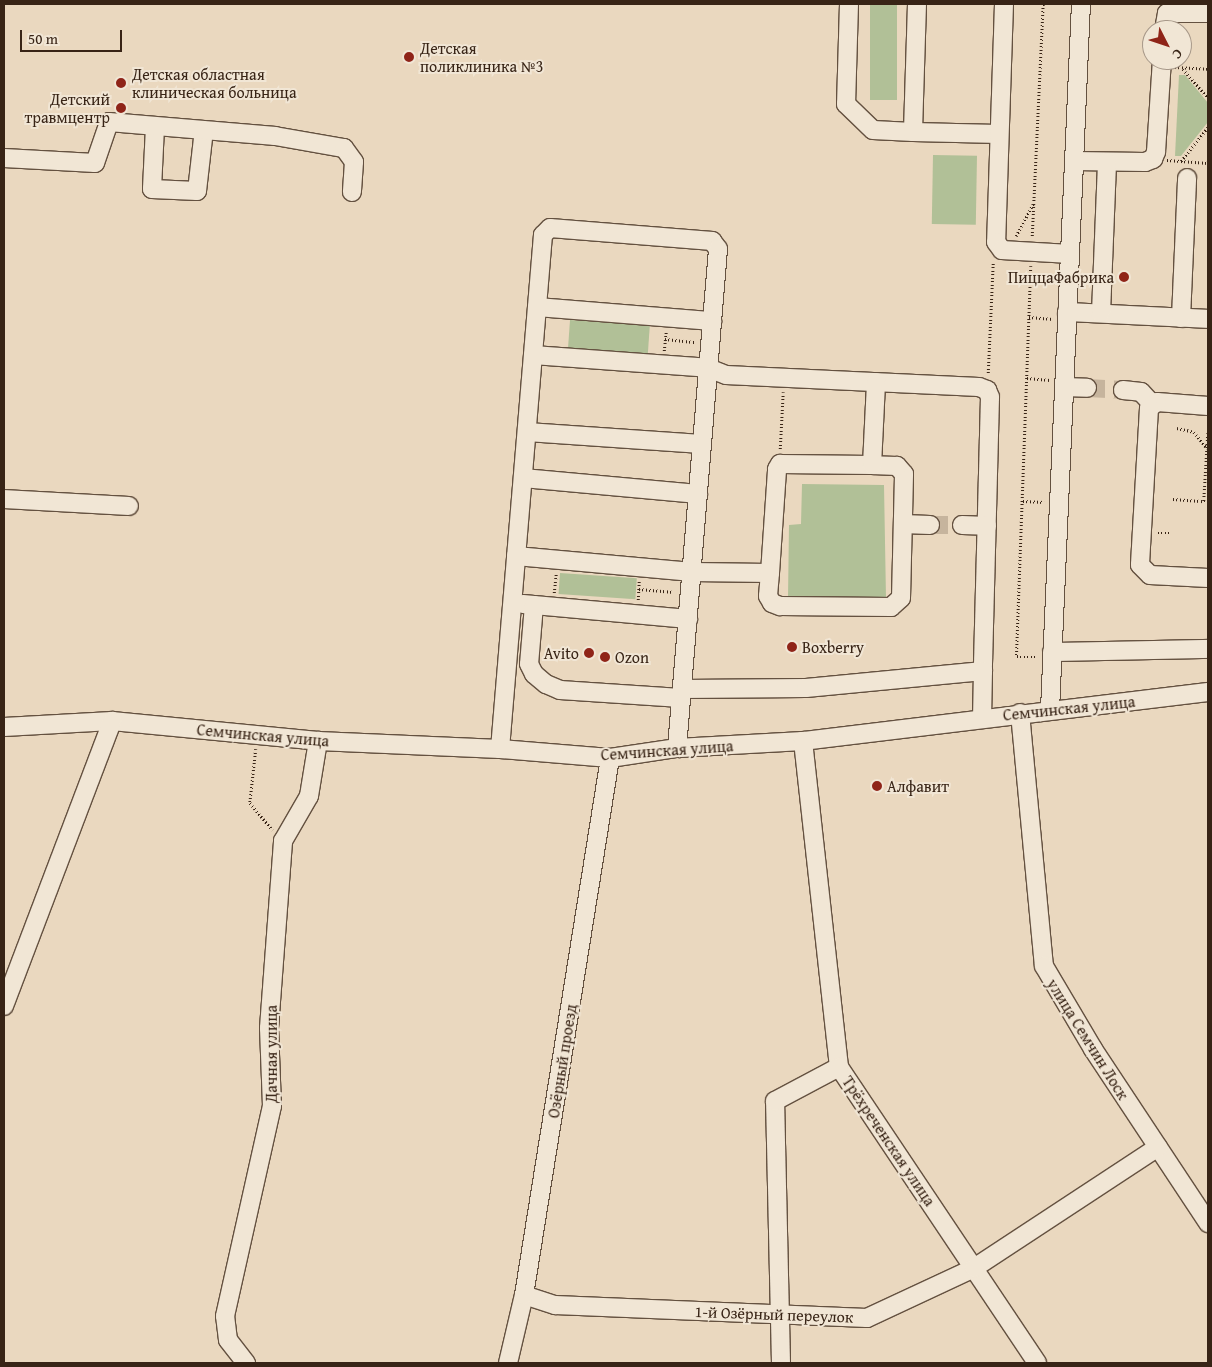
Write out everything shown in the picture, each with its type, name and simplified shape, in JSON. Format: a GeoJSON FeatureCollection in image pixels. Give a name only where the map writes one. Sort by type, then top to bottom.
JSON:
{"type":"FeatureCollection","features":[{"type":"Feature","properties":{"kind":"street"},"geometry":{"type":"LineString","coordinates":[[849,4],[846,100],[848,109],[873,130],[999,134]]}},
{"type":"Feature","properties":{"kind":"street"},"geometry":{"type":"LineString","coordinates":[[913,132],[917,4]]}},
{"type":"Feature","properties":{"kind":"street"},"geometry":{"type":"LineString","coordinates":[[1004,4],[999,134],[1004,245],[1031,252],[1070,254]]}},
{"type":"Feature","properties":{"kind":"street"},"geometry":{"type":"LineString","coordinates":[[1050,710],[1080,4]]}},
{"type":"Feature","properties":{"kind":"street"},"geometry":{"type":"LineString","coordinates":[[1166,20],[1167,13],[1208,13]]}},
{"type":"Feature","properties":{"kind":"street"},"geometry":{"type":"LineString","coordinates":[[1074,161],[1145,162],[1153,160],[1156,152],[1162,70]]}},
{"type":"Feature","properties":{"kind":"street"},"geometry":{"type":"LineString","coordinates":[[4,158],[95,163],[109,122],[275,136],[344,148],[354,162],[352,192]]}},
{"type":"Feature","properties":{"kind":"street"},"geometry":{"type":"LineString","coordinates":[[156,127],[152,189],[197,192],[204,130]]}},
{"type":"Feature","properties":{"kind":"street"},"geometry":{"type":"LineString","coordinates":[[1101,314],[1107,162]]}},
{"type":"Feature","properties":{"kind":"street"},"geometry":{"type":"LineString","coordinates":[[1181,318],[1187,178]]}},
{"type":"Feature","properties":{"kind":"street"},"geometry":{"type":"LineString","coordinates":[[500,749],[543,235],[550,228],[712,241],[718,250],[677,748]]}},
{"type":"Feature","properties":{"kind":"street"},"geometry":{"type":"LineString","coordinates":[[537,307],[712,321]]}},
{"type":"Feature","properties":{"kind":"street"},"geometry":{"type":"LineString","coordinates":[[1067,316],[1101,314],[1208,319]]}},
{"type":"Feature","properties":{"kind":"street"},"geometry":{"type":"LineString","coordinates":[[533,355],[708,368],[726,375],[979,387],[987,390],[990,397],[982,718]]}},
{"type":"Feature","properties":{"kind":"street"},"geometry":{"type":"LineString","coordinates":[[872,465],[876,382]]}},
{"type":"Feature","properties":{"kind":"street"},"geometry":{"type":"LineString","coordinates":[[1064,384],[1087,388]]}},
{"type":"Feature","properties":{"kind":"street"},"geometry":{"type":"LineString","coordinates":[[1123,390],[1141,392],[1152,404],[1208,406]]}},
{"type":"Feature","properties":{"kind":"street"},"geometry":{"type":"LineString","coordinates":[[1152,404],[1140,564],[1150,575],[1208,578]]}},
{"type":"Feature","properties":{"kind":"street"},"geometry":{"type":"LineString","coordinates":[[527,432],[702,444]]}},
{"type":"Feature","properties":{"kind":"street"},"geometry":{"type":"LineString","coordinates":[[780,464],[872,465],[902,469],[903,524],[901,598],[891,608],[780,606],[772,603],[768,596],[777,469],[780,464]]}},
{"type":"Feature","properties":{"kind":"street"},"geometry":{"type":"LineString","coordinates":[[523,478],[698,494]]}},
{"type":"Feature","properties":{"kind":"street"},"geometry":{"type":"LineString","coordinates":[[4,499],[129,506]]}},
{"type":"Feature","properties":{"kind":"street"},"geometry":{"type":"LineString","coordinates":[[903,524],[930,524]]}},
{"type":"Feature","properties":{"kind":"street"},"geometry":{"type":"LineString","coordinates":[[962,526],[987,526]]}},
{"type":"Feature","properties":{"kind":"street"},"geometry":{"type":"LineString","coordinates":[[516,556],[692,572],[770,573]]}},
{"type":"Feature","properties":{"kind":"street"},"geometry":{"type":"LineString","coordinates":[[512,603],[688,619]]}},
{"type":"Feature","properties":{"kind":"street"},"geometry":{"type":"LineString","coordinates":[[534,605],[529,664],[534,674],[546,684],[560,690],[681,694],[831,687],[983,671]]}},
{"type":"Feature","properties":{"kind":"street"},"geometry":{"type":"LineString","coordinates":[[1052,655],[1208,649]]}},
{"type":"Feature","properties":{"kind":"street","name":"Семчинская улица"},"geometry":{"type":"LineString","coordinates":[[4,727],[112,721],[318,741],[500,749],[610,758],[677,748],[803,741],[1020,713],[1208,692]]}},
{"type":"Feature","properties":{"kind":"street","name":"улица Семчин Лоск"},"geometry":{"type":"LineString","coordinates":[[1020,713],[1044,966],[1092,1049],[1208,1223]]}},
{"type":"Feature","properties":{"kind":"street"},"geometry":{"type":"LineString","coordinates":[[4,1006],[112,721]]}},
{"type":"Feature","properties":{"kind":"street","name":"Дачная улица"},"geometry":{"type":"LineString","coordinates":[[246,1363],[228,1340],[225,1316],[272,1106],[269,1028],[283,841],[309,796],[318,741]]}},
{"type":"Feature","properties":{"kind":"street","name":"Трёхреченская улица"},"geometry":{"type":"LineString","coordinates":[[803,741],[839,1067],[1037,1363]]}},
{"type":"Feature","properties":{"kind":"street","name":"Озёрный проезд"},"geometry":{"type":"LineString","coordinates":[[508,1363],[524,1295],[610,758]]}},
{"type":"Feature","properties":{"kind":"street"},"geometry":{"type":"LineString","coordinates":[[781,1363],[778,1314],[776,1101],[839,1067]]}},
{"type":"Feature","properties":{"kind":"street","name":"1-й Озёрный переулок"},"geometry":{"type":"LineString","coordinates":[[524,1295],[555,1305],[867,1318],[974,1268],[1158,1147]]}},
{"type":"Feature","properties":{"kind":"path"},"geometry":{"type":"LineString","coordinates":[[1043,4],[1031,252],[1017,657],[1052,655]]}},
{"type":"Feature","properties":{"kind":"path"},"geometry":{"type":"LineString","coordinates":[[1192,68],[1208,69]]}},
{"type":"Feature","properties":{"kind":"path"},"geometry":{"type":"LineString","coordinates":[[1184,70],[1208,98]]}},
{"type":"Feature","properties":{"kind":"path"},"geometry":{"type":"LineString","coordinates":[[1181,161],[1208,127]]}},
{"type":"Feature","properties":{"kind":"path"},"geometry":{"type":"LineString","coordinates":[[1153,160],[1208,163]]}},
{"type":"Feature","properties":{"kind":"path"},"geometry":{"type":"LineString","coordinates":[[1204,163],[1208,168]]}},
{"type":"Feature","properties":{"kind":"path"},"geometry":{"type":"LineString","coordinates":[[987,390],[993,262],[1034,202]]}},
{"type":"Feature","properties":{"kind":"path"},"geometry":{"type":"LineString","coordinates":[[1029,317],[1067,316]]}},
{"type":"Feature","properties":{"kind":"path"},"geometry":{"type":"LineString","coordinates":[[663,365],[667,317]]}},
{"type":"Feature","properties":{"kind":"path"},"geometry":{"type":"LineString","coordinates":[[665,340],[697,342]]}},
{"type":"Feature","properties":{"kind":"path"},"geometry":{"type":"LineString","coordinates":[[780,454],[784,378]]}},
{"type":"Feature","properties":{"kind":"path"},"geometry":{"type":"LineString","coordinates":[[1027,378],[1064,384]]}},
{"type":"Feature","properties":{"kind":"path"},"geometry":{"type":"LineString","coordinates":[[1177,428],[1194,432],[1207,449]]}},
{"type":"Feature","properties":{"kind":"path"},"geometry":{"type":"LineString","coordinates":[[1204,501],[1208,433]]}},
{"type":"Feature","properties":{"kind":"path"},"geometry":{"type":"LineString","coordinates":[[1173,499],[1208,501]]}},
{"type":"Feature","properties":{"kind":"path"},"geometry":{"type":"LineString","coordinates":[[1023,501],[1059,504]]}},
{"type":"Feature","properties":{"kind":"path"},"geometry":{"type":"LineString","coordinates":[[1154,533],[1168,533]]}},
{"type":"Feature","properties":{"kind":"path"},"geometry":{"type":"LineString","coordinates":[[553,607],[557,560]]}},
{"type":"Feature","properties":{"kind":"path"},"geometry":{"type":"LineString","coordinates":[[636,614],[640,567]]}},
{"type":"Feature","properties":{"kind":"path"},"geometry":{"type":"LineString","coordinates":[[639,589],[683,593]]}},
{"type":"Feature","properties":{"kind":"path"},"geometry":{"type":"LineString","coordinates":[[258,735],[250,803],[283,841]]}},
{"type":"Feature","properties":{"kind":"green space"},"geometry":{"type":"Polygon","coordinates":[[[870,4],[897,4],[897,100],[870,100],[870,4]]]}},
{"type":"Feature","properties":{"kind":"green space"},"geometry":{"type":"Polygon","coordinates":[[[1179,75],[1185,75],[1208,103],[1208,122],[1181,156],[1175,156],[1179,75]]]}},
{"type":"Feature","properties":{"kind":"green space"},"geometry":{"type":"Polygon","coordinates":[[[933,155],[977,156],[976,225],[932,224],[933,155]]]}},
{"type":"Feature","properties":{"kind":"green space"},"geometry":{"type":"Polygon","coordinates":[[[570,320],[650,326],[648,354],[568,348],[570,320]]]}},
{"type":"Feature","properties":{"kind":"green space"},"geometry":{"type":"Polygon","coordinates":[[[802,484],[884,485],[886,598],[788,597],[789,525],[801,524],[802,484]]]}},
{"type":"Feature","properties":{"kind":"green space"},"geometry":{"type":"Polygon","coordinates":[[[560,573],[637,578],[635,599],[559,594],[560,573]]]}},
{"type":"Feature","properties":{"kind":"tunnel"},"geometry":{"type":"LineString","coordinates":[[1087,388],[1123,390]]}},
{"type":"Feature","properties":{"kind":"tunnel"},"geometry":{"type":"LineString","coordinates":[[930,525],[962,525]]}},
{"type":"Feature","properties":{"kind":"place","name":"Детская поликлиника №3"},"geometry":{"type":"Point","coordinates":[409,57]}},
{"type":"Feature","properties":{"kind":"place","name":"Детская областная клиническая больница"},"geometry":{"type":"Point","coordinates":[121,83]}},
{"type":"Feature","properties":{"kind":"place","name":"Детский травмцентр"},"geometry":{"type":"Point","coordinates":[121,108]}},
{"type":"Feature","properties":{"kind":"place","name":"ПиццаФабрика"},"geometry":{"type":"Point","coordinates":[1124,277]}},
{"type":"Feature","properties":{"kind":"place","name":"Boxberry"},"geometry":{"type":"Point","coordinates":[792,647]}},
{"type":"Feature","properties":{"kind":"place","name":"Avito"},"geometry":{"type":"Point","coordinates":[589,653]}},
{"type":"Feature","properties":{"kind":"place","name":"Ozon"},"geometry":{"type":"Point","coordinates":[605,657]}},
{"type":"Feature","properties":{"kind":"place","name":"Алфавит"},"geometry":{"type":"Point","coordinates":[877,786]}}]}
